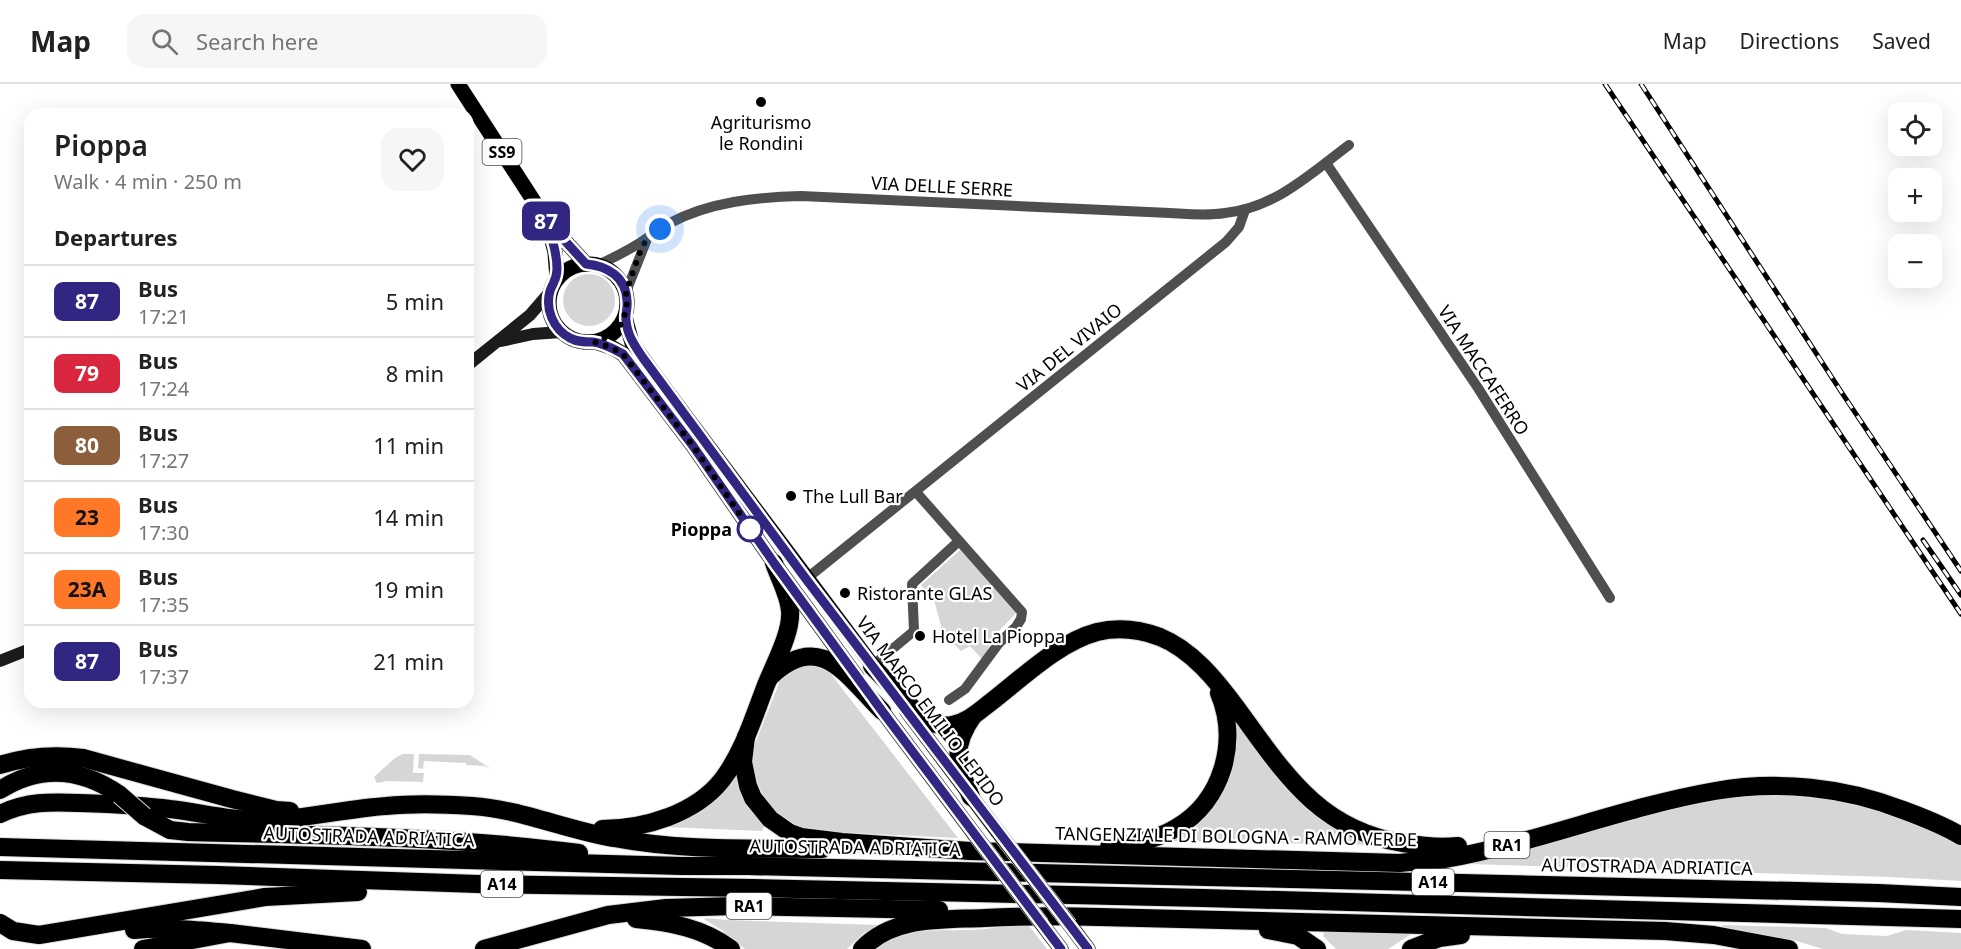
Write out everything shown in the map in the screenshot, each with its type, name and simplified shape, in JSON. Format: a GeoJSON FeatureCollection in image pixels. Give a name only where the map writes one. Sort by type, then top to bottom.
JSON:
{"type":"FeatureCollection","features":[{"type":"Feature","properties":{"kind":"highway"},"geometry":{"type":"LineString","coordinates":[[571,828],[611,829],[639,826],[683,810],[712,791],[722,781],[746,737],[788,628],[790,611],[774,563]]}},
{"type":"Feature","properties":{"kind":"highway"},"geometry":{"type":"LineString","coordinates":[[872,666],[915,711],[930,723],[942,726],[952,725],[973,716],[1068,644],[1097,632],[1132,630],[1161,637],[1184,650],[1210,675],[1304,795],[1342,824],[1368,835],[1418,846],[1453,846],[1601,819]]}},
{"type":"Feature","properties":{"kind":"highway"},"geometry":{"type":"LineString","coordinates":[[769,678],[782,666],[800,657],[809,655],[821,657],[837,665],[882,711]]}},
{"type":"Feature","properties":{"kind":"highway"},"geometry":{"type":"LineString","coordinates":[[1039,853],[1103,848],[1148,840],[1176,828],[1194,815],[1208,798],[1219,779],[1226,756],[1228,733],[1226,716],[1210,675]]}},
{"type":"Feature","properties":{"kind":"highway"},"geometry":{"type":"LineString","coordinates":[[972,797],[958,764],[958,749],[963,732],[973,716]]}},
{"type":"Feature","properties":{"kind":"highway"},"geometry":{"type":"LineString","coordinates":[[746,737],[742,762],[753,798],[770,819],[790,833],[812,839],[962,851]]}},
{"type":"Feature","properties":{"kind":"highway"},"geometry":{"type":"LineString","coordinates":[[0,765],[40,756],[76,757],[276,810],[322,814]]}},
{"type":"Feature","properties":{"kind":"highway"},"geometry":{"type":"LineString","coordinates":[[0,790],[13,782],[41,773],[69,773],[96,780],[120,795],[144,816],[170,830],[416,838],[542,848],[682,866]]}},
{"type":"Feature","properties":{"kind":"highway","name":"TANGENZIALE DI BOLOGNA - RAMO VERDE"},"geometry":{"type":"LineString","coordinates":[[962,851],[1400,863],[1443,859],[1494,849],[1601,819],[1715,791],[1786,787],[1818,788],[1881,801],[1920,816],[1961,836]]}},
{"type":"Feature","properties":{"kind":"highway"},"geometry":{"type":"LineString","coordinates":[[0,814],[26,804],[43,802],[159,808],[254,820],[322,814]]}},
{"type":"Feature","properties":{"kind":"highway","name":"RA1"},"geometry":{"type":"LineString","coordinates":[[322,814],[387,806],[434,804],[476,806],[503,810],[613,838],[680,846],[962,851]]}},
{"type":"Feature","properties":{"kind":"highway","name":"AUTOSTRADA ADRIATICA"},"geometry":{"type":"LineString","coordinates":[[0,847],[682,866],[1814,891],[1961,897]]}},
{"type":"Feature","properties":{"kind":"highway","name":"A14"},"geometry":{"type":"LineString","coordinates":[[0,870],[478,884],[1070,895],[1961,919]]}},
{"type":"Feature","properties":{"kind":"highway"},"geometry":{"type":"LineString","coordinates":[[0,923],[13,931],[39,935],[265,897],[335,892],[383,892],[478,884]]}},
{"type":"Feature","properties":{"kind":"highway","name":"RA1"},"geometry":{"type":"LineString","coordinates":[[484,949],[608,915],[666,908],[745,906],[977,911],[1018,916],[1685,932],[1753,941],[1789,949]]}},
{"type":"Feature","properties":{"kind":"highway"},"geometry":{"type":"LineString","coordinates":[[608,915],[664,922],[698,930],[716,938],[731,949]]}},
{"type":"Feature","properties":{"kind":"highway"},"geometry":{"type":"LineString","coordinates":[[862,949],[881,935],[910,923],[940,918],[1018,916]]}},
{"type":"Feature","properties":{"kind":"highway"},"geometry":{"type":"LineString","coordinates":[[1099,917],[1278,931],[1298,936],[1317,949]]}},
{"type":"Feature","properties":{"kind":"highway"},"geometry":{"type":"LineString","coordinates":[[0,936],[24,945],[38,947],[155,928],[230,933],[362,949]]}},
{"type":"Feature","properties":{"kind":"highway"},"geometry":{"type":"LineString","coordinates":[[1412,949],[1426,942],[1451,935],[1572,929]]}},
{"type":"Feature","properties":{"kind":"highway"},"geometry":{"type":"LineString","coordinates":[[143,949],[230,933]]}},
{"type":"Feature","properties":{"kind":"main road","name":"SS9"},"geometry":{"type":"LineString","coordinates":[[458,84],[474,108]]}},
{"type":"Feature","properties":{"kind":"main road","name":"SS9"},"geometry":{"type":"LineString","coordinates":[[474,109],[546,220],[592,264],[616,274],[626,292]]}},
{"type":"Feature","properties":{"kind":"main road","name":"SS9"},"geometry":{"type":"LineString","coordinates":[[546,220],[555,252],[557,278]]}},
{"type":"Feature","properties":{"kind":"main road"},"geometry":{"type":"LineString","coordinates":[[474,360],[530,315],[549,293],[557,278],[565,271],[575,266],[592,264]]}},
{"type":"Feature","properties":{"kind":"main road"},"geometry":{"type":"LineString","coordinates":[[595,342],[614,334],[625,317],[626,292]]}},
{"type":"Feature","properties":{"kind":"main road"},"geometry":{"type":"LineString","coordinates":[[549,293],[550,314],[554,324],[561,332],[571,339],[595,342],[623,354],[693,446],[774,563],[882,711],[1061,949]]}},
{"type":"Feature","properties":{"kind":"main road","name":"VIA MARCO EMILIO LEPIDO"},"geometry":{"type":"LineString","coordinates":[[625,317],[632,343],[806,579],[1088,949]]}},
{"type":"Feature","properties":{"kind":"main road"},"geometry":{"type":"LineString","coordinates":[[500,341],[533,334],[561,332]]}},
{"type":"Feature","properties":{"kind":"main road"},"geometry":{"type":"LineString","coordinates":[[0,661],[24,651]]}},
{"type":"Feature","properties":{"kind":"street"},"geometry":{"type":"LineString","coordinates":[[1245,210],[1282,195],[1348,146]]}},
{"type":"Feature","properties":{"kind":"street","name":"VIA MACCAFERRO"},"geometry":{"type":"LineString","coordinates":[[1326,163],[1478,388],[1610,598]]}},
{"type":"Feature","properties":{"kind":"street","name":"VIA DELLE SERRE"},"geometry":{"type":"LineString","coordinates":[[592,264],[617,256],[671,222],[692,214],[734,202],[770,197],[801,196],[1211,214],[1245,210]]}},
{"type":"Feature","properties":{"kind":"street","name":"VIA DEL VIVAIO"},"geometry":{"type":"LineString","coordinates":[[806,579],[1226,242],[1235,233],[1245,210]]}},
{"type":"Feature","properties":{"kind":"street"},"geometry":{"type":"LineString","coordinates":[[626,292],[647,238]]}},
{"type":"Feature","properties":{"kind":"street"},"geometry":{"type":"LineString","coordinates":[[916,492],[1022,612],[1016,627],[999,644],[964,688],[949,700]]}},
{"type":"Feature","properties":{"kind":"street"},"geometry":{"type":"LineString","coordinates":[[872,666],[914,631],[912,584],[959,541]]}},
{"type":"Feature","properties":{"kind":"shaded area"},"geometry":{"type":"Polygon","coordinates":[[[589,274],[603,278],[611,286],[615,300],[611,314],[603,322],[589,326],[575,322],[567,314],[563,300],[567,286],[575,278],[589,274]]]}},
{"type":"Feature","properties":{"kind":"shaded area"},"geometry":{"type":"Polygon","coordinates":[[[960,550],[1017,612],[997,633],[982,659],[970,646],[961,651],[943,633],[934,600],[921,585],[960,550]]]}},
{"type":"Feature","properties":{"kind":"shaded area"},"geometry":{"type":"Polygon","coordinates":[[[804,664],[827,669],[958,838],[809,831],[788,824],[767,803],[753,774],[753,749],[783,673],[804,664]]]}},
{"type":"Feature","properties":{"kind":"shaded area"},"geometry":{"type":"Polygon","coordinates":[[[1234,714],[1267,755],[1381,845],[1161,841],[1235,754],[1237,730],[1234,714]]]}},
{"type":"Feature","properties":{"kind":"shaded area"},"geometry":{"type":"Polygon","coordinates":[[[403,754],[414,754],[413,773],[424,773],[423,782],[377,783],[374,777],[395,758],[403,754]]]}},
{"type":"Feature","properties":{"kind":"shaded area"},"geometry":{"type":"Polygon","coordinates":[[[419,754],[470,755],[491,769],[484,766],[466,765],[466,763],[424,761],[423,769],[418,768],[419,754]]]}},
{"type":"Feature","properties":{"kind":"shaded area"},"geometry":{"type":"Polygon","coordinates":[[[737,765],[764,827],[762,831],[666,827],[737,765]]]}},
{"type":"Feature","properties":{"kind":"shaded area"},"geometry":{"type":"Polygon","coordinates":[[[1753,794],[1817,794],[1879,807],[1961,841],[1961,881],[1469,864],[1468,860],[1717,798],[1753,794]]]}},
{"type":"Feature","properties":{"kind":"shaded area"},"geometry":{"type":"Polygon","coordinates":[[[704,919],[879,925],[864,933],[847,949],[745,949],[704,919]]]}},
{"type":"Feature","properties":{"kind":"shaded area"},"geometry":{"type":"Polygon","coordinates":[[[1026,922],[1047,949],[875,949],[901,935],[915,932],[984,929],[1026,922]]]}},
{"type":"Feature","properties":{"kind":"shaded area"},"geometry":{"type":"Polygon","coordinates":[[[1723,925],[1826,928],[1842,934],[1887,936],[1906,930],[1961,933],[1961,949],[1823,949],[1793,940],[1723,927],[1723,925]]]}},
{"type":"Feature","properties":{"kind":"shaded area"},"geometry":{"type":"Polygon","coordinates":[[[1324,932],[1410,935],[1388,949],[1336,949],[1323,936],[1324,932]]]}},
{"type":"Feature","properties":{"kind":"railway"},"geometry":{"type":"LineString","coordinates":[[1605,84],[1961,614]]}},
{"type":"Feature","properties":{"kind":"railway"},"geometry":{"type":"LineString","coordinates":[[1641,84],[1961,571]]}},
{"type":"Feature","properties":{"kind":"railway"},"geometry":{"type":"LineString","coordinates":[[1923,540],[1961,595]]}},
{"type":"Feature","properties":{"kind":"bus line","name":"87"},"geometry":{"type":"LineString","coordinates":[[1061,949],[882,711],[738,513],[693,446],[623,354],[595,342],[571,339],[554,324],[548,304],[549,293],[557,278],[557,266],[546,220],[586,264],[607,268],[622,282],[627,300],[625,317],[632,343],[806,579],[1088,949]]}},
{"type":"Feature","properties":{"kind":"place","name":"Agriturismo le Rondini"},"geometry":{"type":"Point","coordinates":[761,102]}},
{"type":"Feature","properties":{"kind":"place","name":"The Lull Bar"},"geometry":{"type":"Point","coordinates":[791,496]}},
{"type":"Feature","properties":{"kind":"place","name":"Pioppa"},"geometry":{"type":"Point","coordinates":[750,529]}},
{"type":"Feature","properties":{"kind":"place","name":"Ristorante GLAS"},"geometry":{"type":"Point","coordinates":[845,593]}},
{"type":"Feature","properties":{"kind":"place","name":"Hotel La Pioppa"},"geometry":{"type":"Point","coordinates":[920,636]}},
{"type":"Feature","properties":{"kind":"route"},"geometry":{"type":"LineString","coordinates":[[660,229],[647,238],[640,252],[626,292],[627,309],[620,326],[614,334],[595,342],[623,354],[693,446],[750,529]]}}]}
